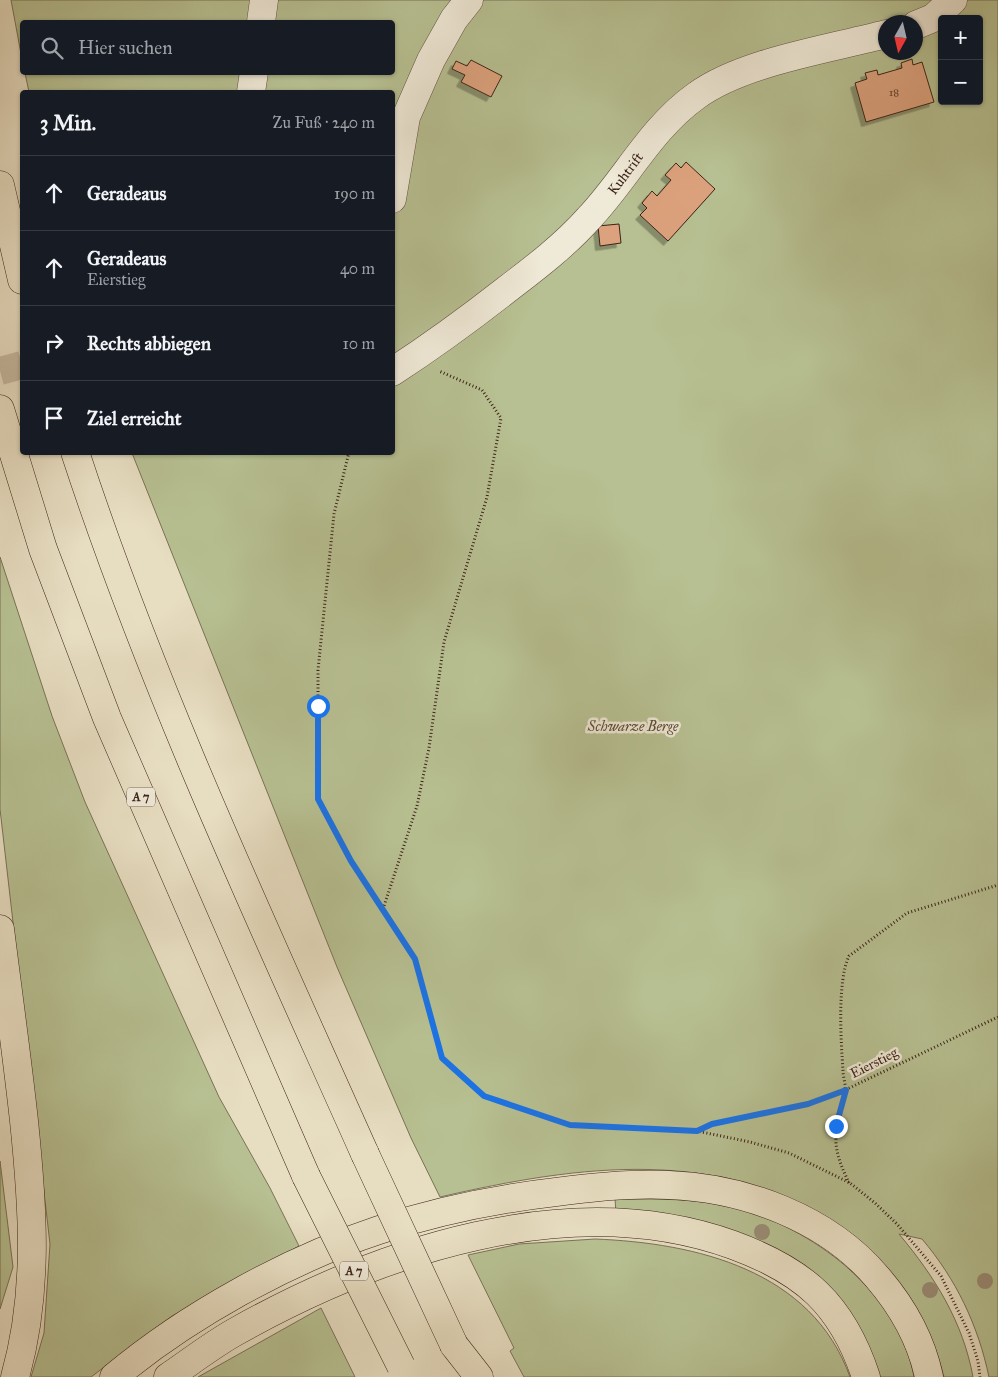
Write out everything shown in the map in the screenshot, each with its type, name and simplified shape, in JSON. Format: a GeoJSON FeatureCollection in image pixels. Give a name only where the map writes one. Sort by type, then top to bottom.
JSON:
{"type":"FeatureCollection","features":[{"type":"Feature","properties":{"kind":"highway"},"geometry":{"type":"LineString","coordinates":[[0,185],[20,271]]}},
{"type":"Feature","properties":{"kind":"highway","name":"A 7"},"geometry":{"type":"LineString","coordinates":[[0,409],[44,549],[107,718],[170,868],[306,1176],[404,1371]]}},
{"type":"Feature","properties":{"kind":"highway"},"geometry":{"type":"LineString","coordinates":[[76,455],[126,599],[227,846],[365,1154],[454,1345],[472,1377]]}},
{"type":"Feature","properties":{"kind":"highway"},"geometry":{"type":"LineString","coordinates":[[0,929],[29,1170],[33,1242],[28,1318],[15,1377]]}},
{"type":"Feature","properties":{"kind":"highway"},"geometry":{"type":"LineString","coordinates":[[114,1377],[148,1349],[200,1315],[289,1268],[378,1230],[439,1212],[516,1197],[610,1186],[671,1184],[721,1191],[771,1205],[803,1220],[847,1247],[868,1267],[902,1311],[922,1351],[929,1377]]}},
{"type":"Feature","properties":{"kind":"highway"},"geometry":{"type":"LineString","coordinates":[[168,1377],[233,1333],[294,1301],[391,1260],[480,1236],[540,1226],[605,1221],[662,1226],[703,1234],[751,1252],[791,1272],[821,1296],[844,1324],[866,1377]]}},
{"type":"Feature","properties":{"kind":"highway"},"geometry":{"type":"LineString","coordinates":[[454,1345],[479,1377]]}},
{"type":"Feature","properties":{"kind":"street"},"geometry":{"type":"LineString","coordinates":[[261,20],[264,0]]}},
{"type":"Feature","properties":{"kind":"street"},"geometry":{"type":"LineString","coordinates":[[395,181],[406,117],[431,60],[454,19],[468,0]]}},
{"type":"Feature","properties":{"kind":"street"},"geometry":{"type":"LineString","coordinates":[[923,22],[933,18],[953,0]]}},
{"type":"Feature","properties":{"kind":"street","name":"Kuhtrift"},"geometry":{"type":"LineString","coordinates":[[395,370],[454,331],[535,268],[589,218],[650,140],[678,110],[696,95],[728,78],[758,67],[878,36]]}},
{"type":"Feature","properties":{"kind":"street"},"geometry":{"type":"LineString","coordinates":[[251,90],[254,75]]}},
{"type":"Feature","properties":{"kind":"path"},"geometry":{"type":"LineString","coordinates":[[383,910],[416,806],[429,748],[444,642],[487,497],[501,418],[482,390],[436,370]]}},
{"type":"Feature","properties":{"kind":"path"},"geometry":{"type":"LineString","coordinates":[[348,455],[334,514],[318,670],[318,799],[351,861],[415,959],[442,1058],[484,1096],[570,1125],[697,1131],[789,1153],[850,1184],[875,1203],[897,1224],[941,1276],[969,1333],[978,1362],[980,1377]]}},
{"type":"Feature","properties":{"kind":"path"},"geometry":{"type":"LineString","coordinates":[[850,1184],[841,1167],[836,1143],[836,1126],[846,1090],[843,1072],[842,990],[845,965],[849,956],[907,913],[926,905],[998,884]]}},
{"type":"Feature","properties":{"kind":"path","name":"Eierstieg"},"geometry":{"type":"LineString","coordinates":[[697,1131],[712,1124],[808,1104],[846,1090],[998,1017]]}},
{"type":"Feature","properties":{"kind":"green space","name":"Schwarze Berge"},"geometry":{"type":"Polygon","coordinates":[[[11,0],[998,0],[998,1377],[989,1377],[979,1339],[964,1304],[945,1270],[922,1239],[899,1234],[936,1284],[946,1301],[962,1338],[973,1377],[944,1377],[930,1334],[909,1296],[896,1278],[866,1246],[848,1232],[801,1204],[752,1185],[702,1174],[650,1170],[598,1171],[545,1177],[440,1197],[411,1138],[337,967],[133,455],[395,455],[395,90],[29,90],[25,75],[395,75],[395,20],[20,20],[20,48],[11,0]]]}},
{"type":"Feature","properties":{"kind":"green space"},"geometry":{"type":"Polygon","coordinates":[[[0,557],[52,716],[85,802],[219,1097],[270,1188],[299,1246],[172,1316],[91,1377],[31,1377],[44,1333],[50,1244],[0,809],[0,557]]]}},
{"type":"Feature","properties":{"kind":"green space"},"geometry":{"type":"Polygon","coordinates":[[[0,1161],[13,1267],[0,1309],[0,1161]]]}},
{"type":"Feature","properties":{"kind":"green space"},"geometry":{"type":"Polygon","coordinates":[[[615,1199],[659,1199],[732,1207],[792,1230],[821,1247],[847,1267],[870,1291],[890,1317],[905,1346],[914,1377],[876,1377],[833,1297],[616,1213],[615,1199]]]}},
{"type":"Feature","properties":{"kind":"green space"},"geometry":{"type":"Polygon","coordinates":[[[595,1239],[672,1247],[710,1256],[746,1269],[779,1287],[808,1311],[832,1341],[850,1377],[524,1377],[510,1351],[514,1348],[468,1255],[519,1244],[595,1239]]]}},
{"type":"Feature","properties":{"kind":"green space"},"geometry":{"type":"Polygon","coordinates":[[[321,1308],[355,1377],[198,1377],[321,1308]]]}},
{"type":"Feature","properties":{"kind":"building"},"geometry":{"type":"Polygon","coordinates":[[[471,60],[502,76],[491,97],[461,82],[465,75],[452,69],[456,61],[467,66],[471,60]]]}},
{"type":"Feature","properties":{"kind":"building"},"geometry":{"type":"Polygon","coordinates":[[[909,60],[912,60],[913,65],[922,62],[934,102],[866,122],[855,83],[867,79],[865,73],[877,70],[878,75],[902,68],[901,63],[909,60]]]}},
{"type":"Feature","properties":{"kind":"building"},"geometry":{"type":"Polygon","coordinates":[[[686,162],[715,189],[668,241],[640,215],[647,208],[642,203],[652,191],[657,196],[671,180],[665,175],[676,163],[681,168],[686,162]]]}},
{"type":"Feature","properties":{"kind":"building"},"geometry":{"type":"Polygon","coordinates":[[[619,224],[621,243],[600,246],[598,226],[619,224]]]}},
{"type":"Feature","properties":{"kind":"tunnel"},"geometry":{"type":"LineString","coordinates":[[0,371],[20,366]]}},
{"type":"Feature","properties":{"kind":"route"},"geometry":{"type":"LineString","coordinates":[[318,706],[318,799],[351,861],[415,959],[442,1058],[484,1096],[570,1125],[697,1131],[712,1124],[808,1104],[846,1090],[836,1126]]}}]}
